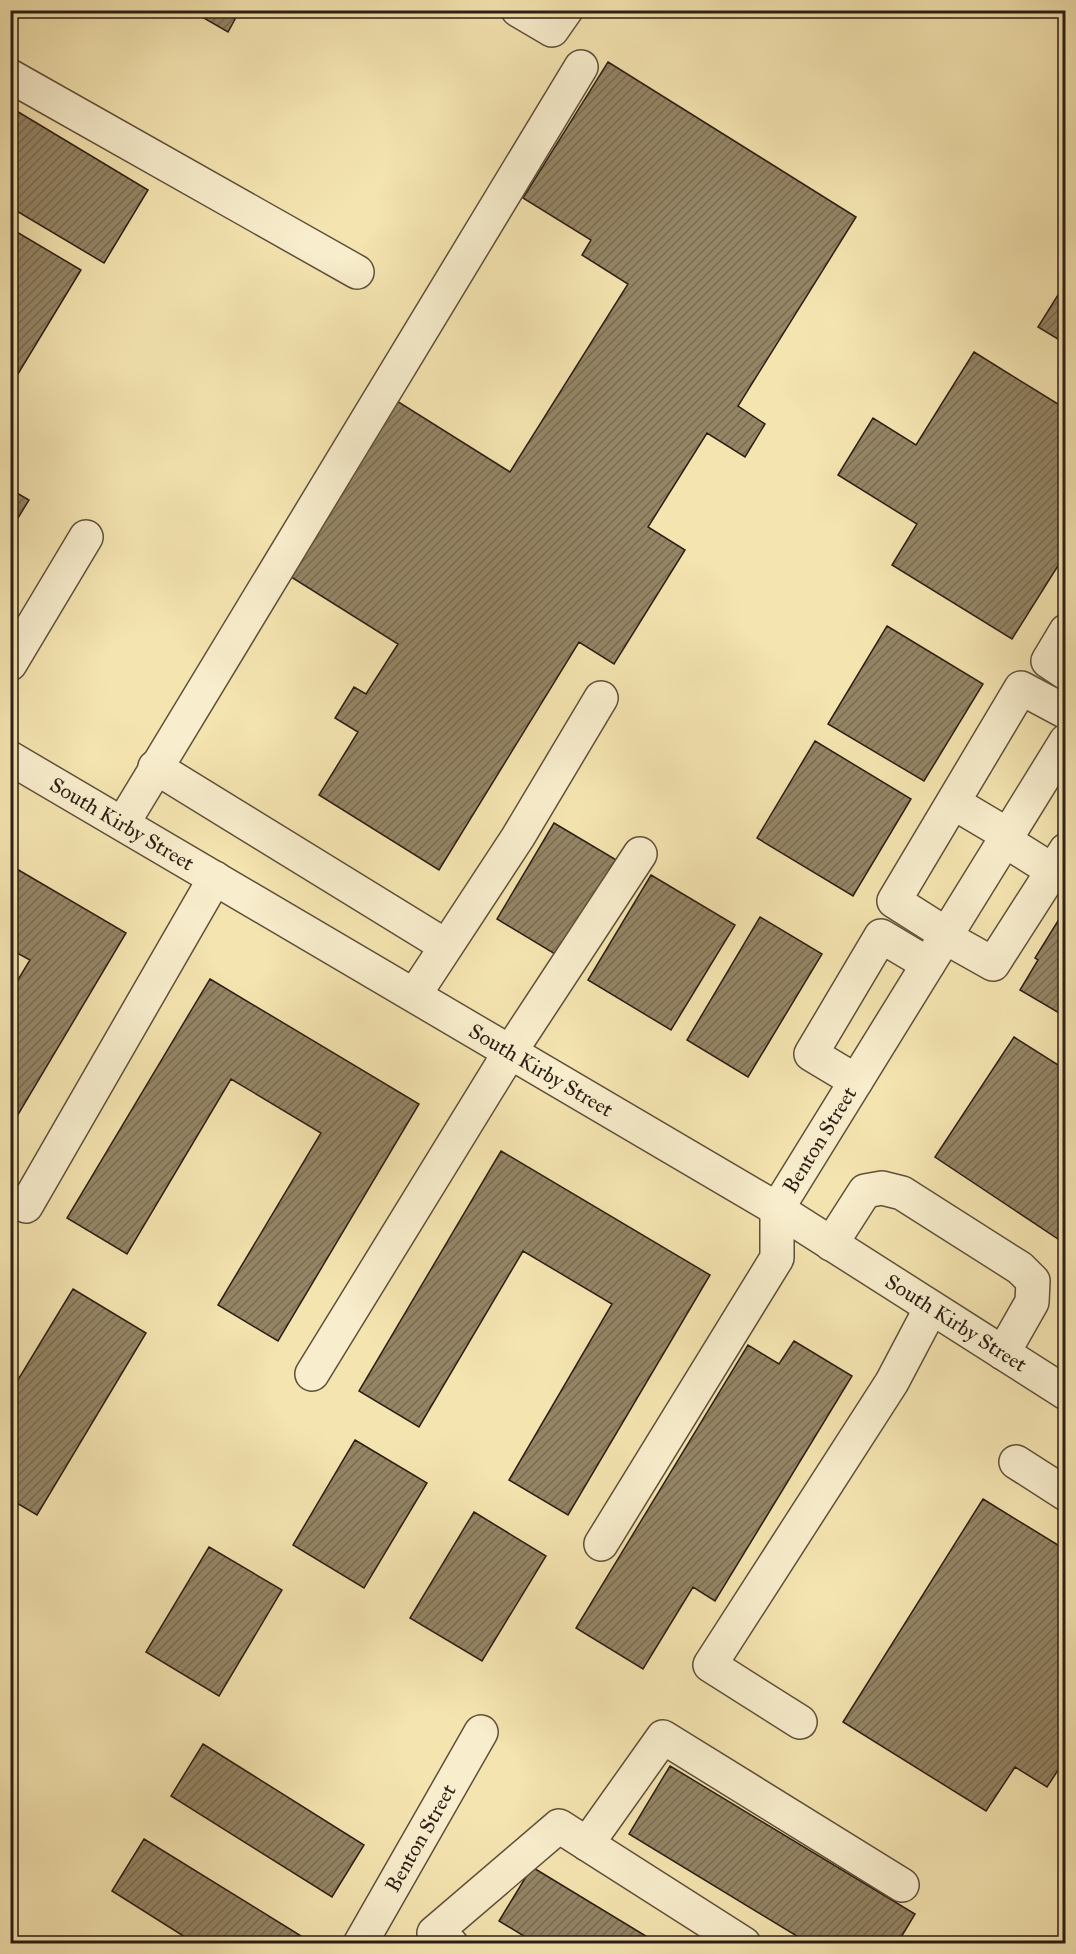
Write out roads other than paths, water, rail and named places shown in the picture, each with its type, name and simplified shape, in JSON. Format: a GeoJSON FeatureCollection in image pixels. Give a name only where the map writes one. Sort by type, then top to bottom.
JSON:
{"type":"FeatureCollection","features":[{"type":"Feature","properties":{"kind":"street"},"geometry":{"type":"LineString","coordinates":[[518,10],[552,30],[566,10]]}},
{"type":"Feature","properties":{"kind":"street"},"geometry":{"type":"LineString","coordinates":[[123,823],[155,766],[581,67]]}},
{"type":"Feature","properties":{"kind":"street"},"geometry":{"type":"LineString","coordinates":[[10,76],[357,272]]}},
{"type":"Feature","properties":{"kind":"street"},"geometry":{"type":"LineString","coordinates":[[10,664],[86,537]]}},
{"type":"Feature","properties":{"kind":"street"},"geometry":{"type":"LineString","coordinates":[[1030,692],[1057,667],[1065,631]]}},
{"type":"Feature","properties":{"kind":"street"},"geometry":{"type":"LineString","coordinates":[[940,945],[894,901],[1022,688],[1065,712]]}},
{"type":"Feature","properties":{"kind":"street"},"geometry":{"type":"LineString","coordinates":[[415,994],[518,837],[601,698]]}},
{"type":"Feature","properties":{"kind":"street","name":"Benton Street"},"geometry":{"type":"LineString","coordinates":[[601,1544],[777,1258],[777,1209],[1065,741]]}},
{"type":"Feature","properties":{"kind":"street","name":"South Kirby Street"},"geometry":{"type":"LineString","coordinates":[[10,758],[415,994],[777,1209],[1065,1393]]}},
{"type":"Feature","properties":{"kind":"street"},"geometry":{"type":"LineString","coordinates":[[155,766],[446,946]]}},
{"type":"Feature","properties":{"kind":"street"},"geometry":{"type":"LineString","coordinates":[[856,1081],[811,1054],[881,936],[940,945],[993,964],[1061,867],[1006,837],[954,802]]}},
{"type":"Feature","properties":{"kind":"street"},"geometry":{"type":"LineString","coordinates":[[312,1374],[510,1052],[640,854]]}},
{"type":"Feature","properties":{"kind":"street"},"geometry":{"type":"LineString","coordinates":[[26,1206],[215,878]]}},
{"type":"Feature","properties":{"kind":"street"},"geometry":{"type":"LineString","coordinates":[[831,1244],[865,1191],[882,1188],[902,1193],[1020,1268],[1033,1281],[1032,1302],[1003,1353]]}},
{"type":"Feature","properties":{"kind":"street"},"geometry":{"type":"LineString","coordinates":[[800,1722],[710,1665],[892,1382],[931,1308]]}},
{"type":"Feature","properties":{"kind":"street"},"geometry":{"type":"LineString","coordinates":[[1016,1462],[1065,1494]]}},
{"type":"Feature","properties":{"kind":"street","name":"Benton Street"},"geometry":{"type":"LineString","coordinates":[[360,1944],[481,1732]]}},
{"type":"Feature","properties":{"kind":"street"},"geometry":{"type":"LineString","coordinates":[[587,1844],[663,1737],[902,1885]]}},
{"type":"Feature","properties":{"kind":"street"},"geometry":{"type":"LineString","coordinates":[[451,1944],[434,1933],[559,1826],[744,1944]]}}]}
